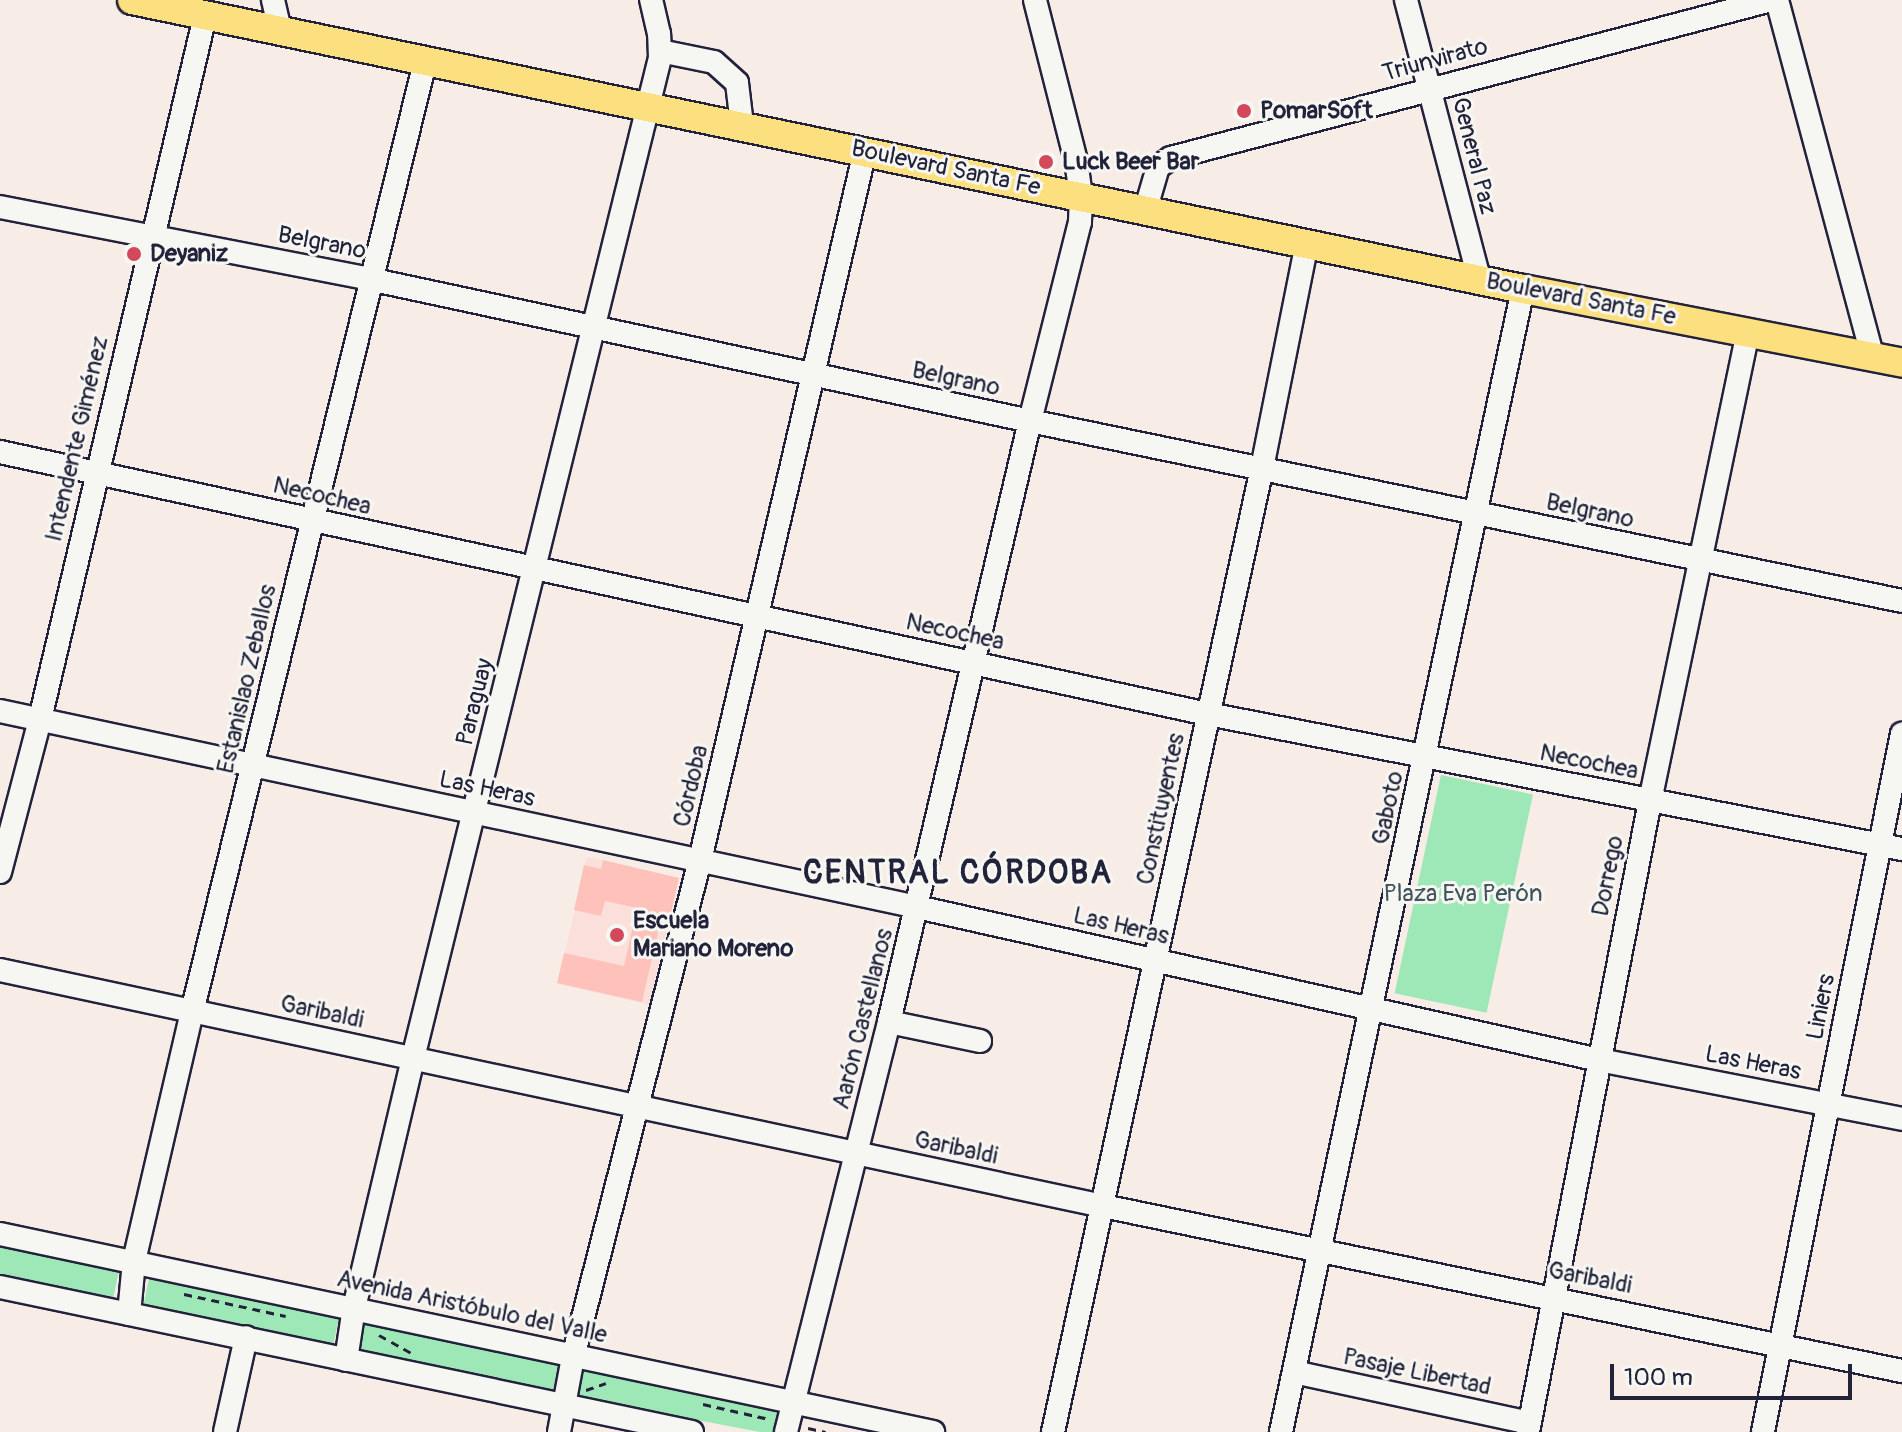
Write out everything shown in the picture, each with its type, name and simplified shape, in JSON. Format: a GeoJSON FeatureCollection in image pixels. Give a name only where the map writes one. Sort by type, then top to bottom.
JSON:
{"type":"FeatureCollection","features":[{"type":"Feature","properties":{"kind":"main road","name":"Boulevard Santa Fe"},"geometry":{"type":"LineString","coordinates":[[132,0],[426,58],[1523,289],[1902,363]]}},
{"type":"Feature","properties":{"kind":"street"},"geometry":{"type":"LineString","coordinates":[[273,0],[280,31]]}},
{"type":"Feature","properties":{"kind":"street"},"geometry":{"type":"LineString","coordinates":[[651,0],[660,51],[714,62],[737,83],[742,125]]}},
{"type":"Feature","properties":{"kind":"street","name":"Aarón Castellanos"},"geometry":{"type":"LineString","coordinates":[[787,1428],[858,1153],[1030,421],[1080,222],[1081,196],[1076,161],[1035,0]]}},
{"type":"Feature","properties":{"kind":"street","name":"General Paz"},"geometry":{"type":"LineString","coordinates":[[1406,0],[1479,279]]}},
{"type":"Feature","properties":{"kind":"street"},"geometry":{"type":"LineString","coordinates":[[1774,0],[1873,358]]}},
{"type":"Feature","properties":{"kind":"street","name":"Triunvirato"},"geometry":{"type":"LineString","coordinates":[[1146,208],[1158,167],[1171,158],[1774,0]]}},
{"type":"Feature","properties":{"kind":"street","name":"Intendente Giménez"},"geometry":{"type":"LineString","coordinates":[[0,872],[40,719],[95,471],[205,16]]}},
{"type":"Feature","properties":{"kind":"street","name":"Paraguay"},"geometry":{"type":"LineString","coordinates":[[346,1360],[413,1058],[596,329],[660,51]]}},
{"type":"Feature","properties":{"kind":"street","name":"Estanislao Zeballos"},"geometry":{"type":"LineString","coordinates":[[129,1314],[134,1261],[192,1012],[426,58]]}},
{"type":"Feature","properties":{"kind":"street","name":"Córdoba"},"geometry":{"type":"LineString","coordinates":[[559,1432],[573,1357],[700,860],[865,151]]}},
{"type":"Feature","properties":{"kind":"street","name":"Belgrano"},"geometry":{"type":"LineString","coordinates":[[0,207],[374,280],[811,375],[1902,601]]}},
{"type":"Feature","properties":{"kind":"street","name":"Constituyentes"},"geometry":{"type":"LineString","coordinates":[[1053,1432],[1262,468],[1307,243]]}},
{"type":"Feature","properties":{"kind":"street","name":"Gaboto"},"geometry":{"type":"LineString","coordinates":[[1281,1432],[1523,289]]}},
{"type":"Feature","properties":{"kind":"street","name":"Dorrego"},"geometry":{"type":"LineString","coordinates":[[1529,1427],[1650,801],[1748,332]]}},
{"type":"Feature","properties":{"kind":"street","name":"Necochea"},"geometry":{"type":"LineString","coordinates":[[0,452],[1208,714],[1891,847]]}},
{"type":"Feature","properties":{"kind":"street","name":"Las Heras"},"geometry":{"type":"LineString","coordinates":[[0,711],[917,907],[1599,1060],[1902,1119]]}},
{"type":"Feature","properties":{"kind":"street","name":"Liniers"},"geometry":{"type":"LineString","coordinates":[[1763,1432],[1829,1104],[1891,847],[1902,734]]}},
{"type":"Feature","properties":{"kind":"street","name":"Garibaldi"},"geometry":{"type":"LineString","coordinates":[[0,970],[1103,1206],[1902,1371]]}},
{"type":"Feature","properties":{"kind":"street"},"geometry":{"type":"LineString","coordinates":[[889,1022],[980,1041]]}},
{"type":"Feature","properties":{"kind":"street","name":"Avenida Aristóbulo del Valle"},"geometry":{"type":"LineString","coordinates":[[0,1234],[134,1261],[353,1319],[796,1400],[933,1432]]}},
{"type":"Feature","properties":{"kind":"street"},"geometry":{"type":"LineString","coordinates":[[0,1287],[346,1360],[567,1396],[692,1432]]}},
{"type":"Feature","properties":{"kind":"street"},"geometry":{"type":"LineString","coordinates":[[225,1432],[246,1337]]}},
{"type":"Feature","properties":{"kind":"street","name":"Pasaje Libertad"},"geometry":{"type":"LineString","coordinates":[[1294,1372],[1529,1427]]}},
{"type":"Feature","properties":{"kind":"path"},"geometry":{"type":"LineString","coordinates":[[174,1291],[265,1314],[297,1317]]}},
{"type":"Feature","properties":{"kind":"path"},"geometry":{"type":"LineString","coordinates":[[353,1319],[416,1356]]}},
{"type":"Feature","properties":{"kind":"path"},"geometry":{"type":"LineString","coordinates":[[567,1396],[607,1383]]}},
{"type":"Feature","properties":{"kind":"path"},"geometry":{"type":"LineString","coordinates":[[698,1403],[787,1428],[826,1432]]}},
{"type":"Feature","properties":{"kind":"shaded area","name":"Escuela Mariano Moreno"},"geometry":{"type":"Polygon","coordinates":[[[587,857],[679,878],[649,1005],[558,984],[587,857]]]}},
{"type":"Feature","properties":{"kind":"green space","name":"Plaza Eva Perón"},"geometry":{"type":"Polygon","coordinates":[[[1441,775],[1533,795],[1487,1013],[1395,993],[1441,775]]]}},
{"type":"Feature","properties":{"kind":"green space"},"geometry":{"type":"Polygon","coordinates":[[[0,1244],[119,1269],[113,1298],[0,1274],[0,1244]]]}},
{"type":"Feature","properties":{"kind":"green space"},"geometry":{"type":"Polygon","coordinates":[[[150,1274],[340,1314],[333,1347],[143,1306],[150,1274]]]}},
{"type":"Feature","properties":{"kind":"green space"},"geometry":{"type":"Polygon","coordinates":[[[364,1323],[559,1364],[553,1391],[358,1349],[364,1323]]]}},
{"type":"Feature","properties":{"kind":"green space"},"geometry":{"type":"Polygon","coordinates":[[[582,1369],[783,1407],[775,1432],[760,1432],[576,1397],[582,1369]]]}},
{"type":"Feature","properties":{"kind":"building","name":"Escuela Mariano Moreno"},"geometry":{"type":"Polygon","coordinates":[[[603,860],[679,878],[670,917],[662,915],[642,1002],[557,983],[564,953],[624,966],[637,908],[605,901],[601,916],[574,910],[584,865],[601,869],[603,860]]]}},
{"type":"Feature","properties":{"kind":"place","name":"PomarSoft"},"geometry":{"type":"Point","coordinates":[1244,111]}},
{"type":"Feature","properties":{"kind":"place","name":"Luck Beer Bar"},"geometry":{"type":"Point","coordinates":[1046,162]}},
{"type":"Feature","properties":{"kind":"place","name":"Deyaniz"},"geometry":{"type":"Point","coordinates":[134,254]}},
{"type":"Feature","properties":{"kind":"place","name":"Escuela Mariano Moreno"},"geometry":{"type":"Point","coordinates":[617,935]}},
{"type":"Feature","properties":{"kind":"district","name":"CENTRAL CÓRDOBA"},"geometry":{"type":"Point","coordinates":[958,873]}}]}
